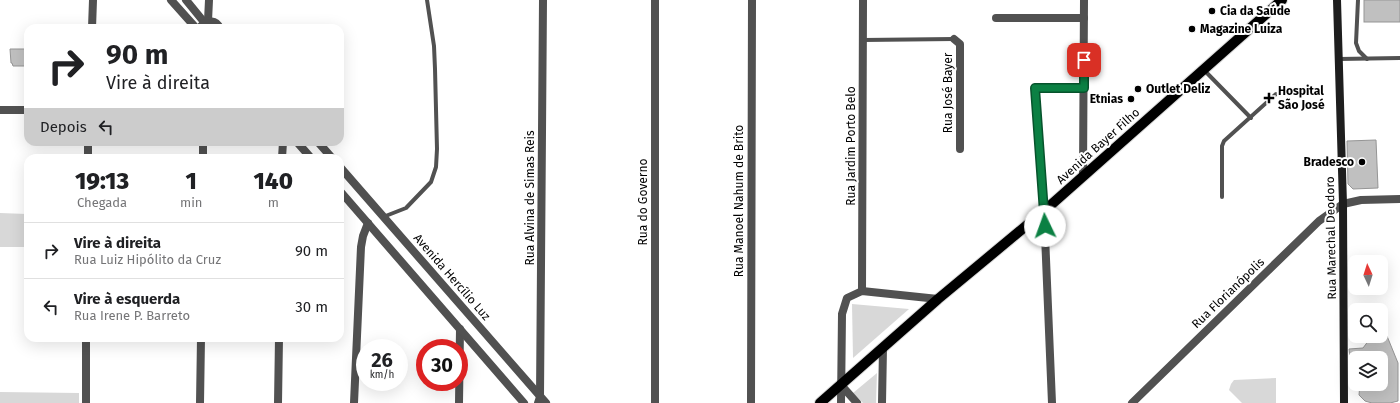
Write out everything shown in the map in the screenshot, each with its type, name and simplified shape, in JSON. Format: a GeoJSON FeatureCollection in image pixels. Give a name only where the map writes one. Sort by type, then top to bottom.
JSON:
{"type":"FeatureCollection","features":[{"type":"Feature","properties":{"kind":"main road","name":"Avenida Bayer Filho"},"geometry":{"type":"LineString","coordinates":[[820,403],[938,299],[1044,211],[1282,0]]}},
{"type":"Feature","properties":{"kind":"main road","name":"Rua Marechal Deodoro"},"geometry":{"type":"LineString","coordinates":[[1337,0],[1343,204],[1344,403]]}},
{"type":"Feature","properties":{"kind":"street"},"geometry":{"type":"LineString","coordinates":[[92,24],[93,0]]}},
{"type":"Feature","properties":{"kind":"street"},"geometry":{"type":"LineString","coordinates":[[171,0],[192,24]]}},
{"type":"Feature","properties":{"kind":"street"},"geometry":{"type":"LineString","coordinates":[[186,0],[204,24]]}},
{"type":"Feature","properties":{"kind":"street"},"geometry":{"type":"LineString","coordinates":[[204,24],[209,0]]}},
{"type":"Feature","properties":{"kind":"street","name":"Rua Alvina de Simas Reis"},"geometry":{"type":"LineString","coordinates":[[541,401],[543,0]]}},
{"type":"Feature","properties":{"kind":"street","name":"Rua do Governo"},"geometry":{"type":"LineString","coordinates":[[655,0],[655,403]]}},
{"type":"Feature","properties":{"kind":"street","name":"Rua Manoel Nahum de Brito"},"geometry":{"type":"LineString","coordinates":[[750,403],[752,0]]}},
{"type":"Feature","properties":{"kind":"street","name":"Rua Jardim Porto Belo"},"geometry":{"type":"LineString","coordinates":[[862,291],[863,0]]}},
{"type":"Feature","properties":{"kind":"street"},"geometry":{"type":"LineString","coordinates":[[1083,176],[1084,0]]}},
{"type":"Feature","properties":{"kind":"street"},"geometry":{"type":"LineString","coordinates":[[996,18],[1084,18]]}},
{"type":"Feature","properties":{"kind":"street"},"geometry":{"type":"LineString","coordinates":[[204,24],[216,22],[217,24]]}},
{"type":"Feature","properties":{"kind":"street","name":"Rua José Bayer"},"geometry":{"type":"LineString","coordinates":[[954,39],[960,44],[960,149]]}},
{"type":"Feature","properties":{"kind":"street"},"geometry":{"type":"LineString","coordinates":[[1052,403],[1044,211],[1035,88],[1084,88]]}},
{"type":"Feature","properties":{"kind":"street"},"geometry":{"type":"LineString","coordinates":[[0,110],[24,110]]}},
{"type":"Feature","properties":{"kind":"street"},"geometry":{"type":"LineString","coordinates":[[300,146],[308,154]]}},
{"type":"Feature","properties":{"kind":"street"},"geometry":{"type":"LineString","coordinates":[[322,146],[328,154]]}},
{"type":"Feature","properties":{"kind":"street","name":"Avenida Hercílio Luz"},"geometry":{"type":"LineString","coordinates":[[344,172],[541,401]]}},
{"type":"Feature","properties":{"kind":"street"},"geometry":{"type":"LineString","coordinates":[[344,196],[524,403]]}},
{"type":"Feature","properties":{"kind":"street"},"geometry":{"type":"LineString","coordinates":[[1343,204],[1361,200],[1400,199]]}},
{"type":"Feature","properties":{"kind":"street","name":"Rua Florianópolis"},"geometry":{"type":"LineString","coordinates":[[1132,403],[1319,221],[1343,204]]}},
{"type":"Feature","properties":{"kind":"street"},"geometry":{"type":"LineString","coordinates":[[354,403],[361,247],[363,236],[368,224]]}},
{"type":"Feature","properties":{"kind":"street"},"geometry":{"type":"LineString","coordinates":[[841,403],[842,314],[847,298],[862,291],[938,299]]}},
{"type":"Feature","properties":{"kind":"street"},"geometry":{"type":"LineString","coordinates":[[459,403],[460,329]]}},
{"type":"Feature","properties":{"kind":"street"},"geometry":{"type":"LineString","coordinates":[[86,342],[86,403]]}},
{"type":"Feature","properties":{"kind":"street"},"geometry":{"type":"LineString","coordinates":[[200,403],[201,342]]}},
{"type":"Feature","properties":{"kind":"street"},"geometry":{"type":"LineString","coordinates":[[278,403],[279,342]]}},
{"type":"Feature","properties":{"kind":"street"},"geometry":{"type":"LineString","coordinates":[[882,403],[883,348]]}},
{"type":"Feature","properties":{"kind":"street"},"geometry":{"type":"LineString","coordinates":[[841,385],[857,403]]}},
{"type":"Feature","properties":{"kind":"lane"},"geometry":{"type":"LineString","coordinates":[[383,217],[406,208],[431,182],[436,167],[436,69],[427,0]]}},
{"type":"Feature","properties":{"kind":"lane"},"geometry":{"type":"LineString","coordinates":[[1358,0],[1356,43],[1359,51],[1367,58]]}},
{"type":"Feature","properties":{"kind":"lane"},"geometry":{"type":"LineString","coordinates":[[863,40],[954,39]]}},
{"type":"Feature","properties":{"kind":"lane"},"geometry":{"type":"LineString","coordinates":[[1339,59],[1400,58]]}},
{"type":"Feature","properties":{"kind":"lane"},"geometry":{"type":"LineString","coordinates":[[1203,70],[1251,118]]}},
{"type":"Feature","properties":{"kind":"lane"},"geometry":{"type":"LineString","coordinates":[[1222,197],[1222,146],[1224,141],[1276,94]]}},
{"type":"Feature","properties":{"kind":"shaded area"},"geometry":{"type":"Polygon","coordinates":[[[0,213],[24,214],[24,247],[0,247],[0,213]]]}},
{"type":"Feature","properties":{"kind":"shaded area"},"geometry":{"type":"Polygon","coordinates":[[[852,304],[909,309],[853,358],[852,304]]]}},
{"type":"Feature","properties":{"kind":"shaded area"},"geometry":{"type":"Polygon","coordinates":[[[877,373],[876,403],[863,403],[853,393],[877,373]]]}},
{"type":"Feature","properties":{"kind":"shaded area"},"geometry":{"type":"Polygon","coordinates":[[[1276,378],[1276,403],[1242,403],[1229,390],[1234,380],[1276,378]]]}},
{"type":"Feature","properties":{"kind":"shaded area"},"geometry":{"type":"Polygon","coordinates":[[[0,392],[79,393],[79,403],[0,403],[0,392]]]}},
{"type":"Feature","properties":{"kind":"building"},"geometry":{"type":"Polygon","coordinates":[[[1364,0],[1400,0],[1400,22],[1364,22],[1364,0]]]}},
{"type":"Feature","properties":{"kind":"building"},"geometry":{"type":"Polygon","coordinates":[[[10,49],[24,49],[24,66],[13,66],[11,63],[10,49]]]}},
{"type":"Feature","properties":{"kind":"building","name":"Bradesco"},"geometry":{"type":"Polygon","coordinates":[[[1376,140],[1378,188],[1353,189],[1348,184],[1347,141],[1376,140]]]}},
{"type":"Feature","properties":{"kind":"building"},"geometry":{"type":"Polygon","coordinates":[[[1388,338],[1398,363],[1398,401],[1390,403],[1372,403],[1365,401],[1359,395],[1359,391],[1388,391],[1388,351],[1349,351],[1349,349],[1363,348],[1367,343],[1388,343],[1388,338]]]}},
{"type":"Feature","properties":{"kind":"place","name":"Cia da Saúde"},"geometry":{"type":"Point","coordinates":[1212,11]}},
{"type":"Feature","properties":{"kind":"place","name":"Magazine Luiza"},"geometry":{"type":"Point","coordinates":[1192,29]}},
{"type":"Feature","properties":{"kind":"place","name":"Outlet Deliz"},"geometry":{"type":"Point","coordinates":[1138,89]}},
{"type":"Feature","properties":{"kind":"place","name":"Hospital São José"},"geometry":{"type":"Point","coordinates":[1269,98]}},
{"type":"Feature","properties":{"kind":"place","name":"Etnias"},"geometry":{"type":"Point","coordinates":[1131,99]}},
{"type":"Feature","properties":{"kind":"place","name":"Bradesco"},"geometry":{"type":"Point","coordinates":[1362,162]}},
{"type":"Feature","properties":{"kind":"route"},"geometry":{"type":"LineString","coordinates":[[1045,226],[1035,88],[1084,88],[1084,60]]}}]}
